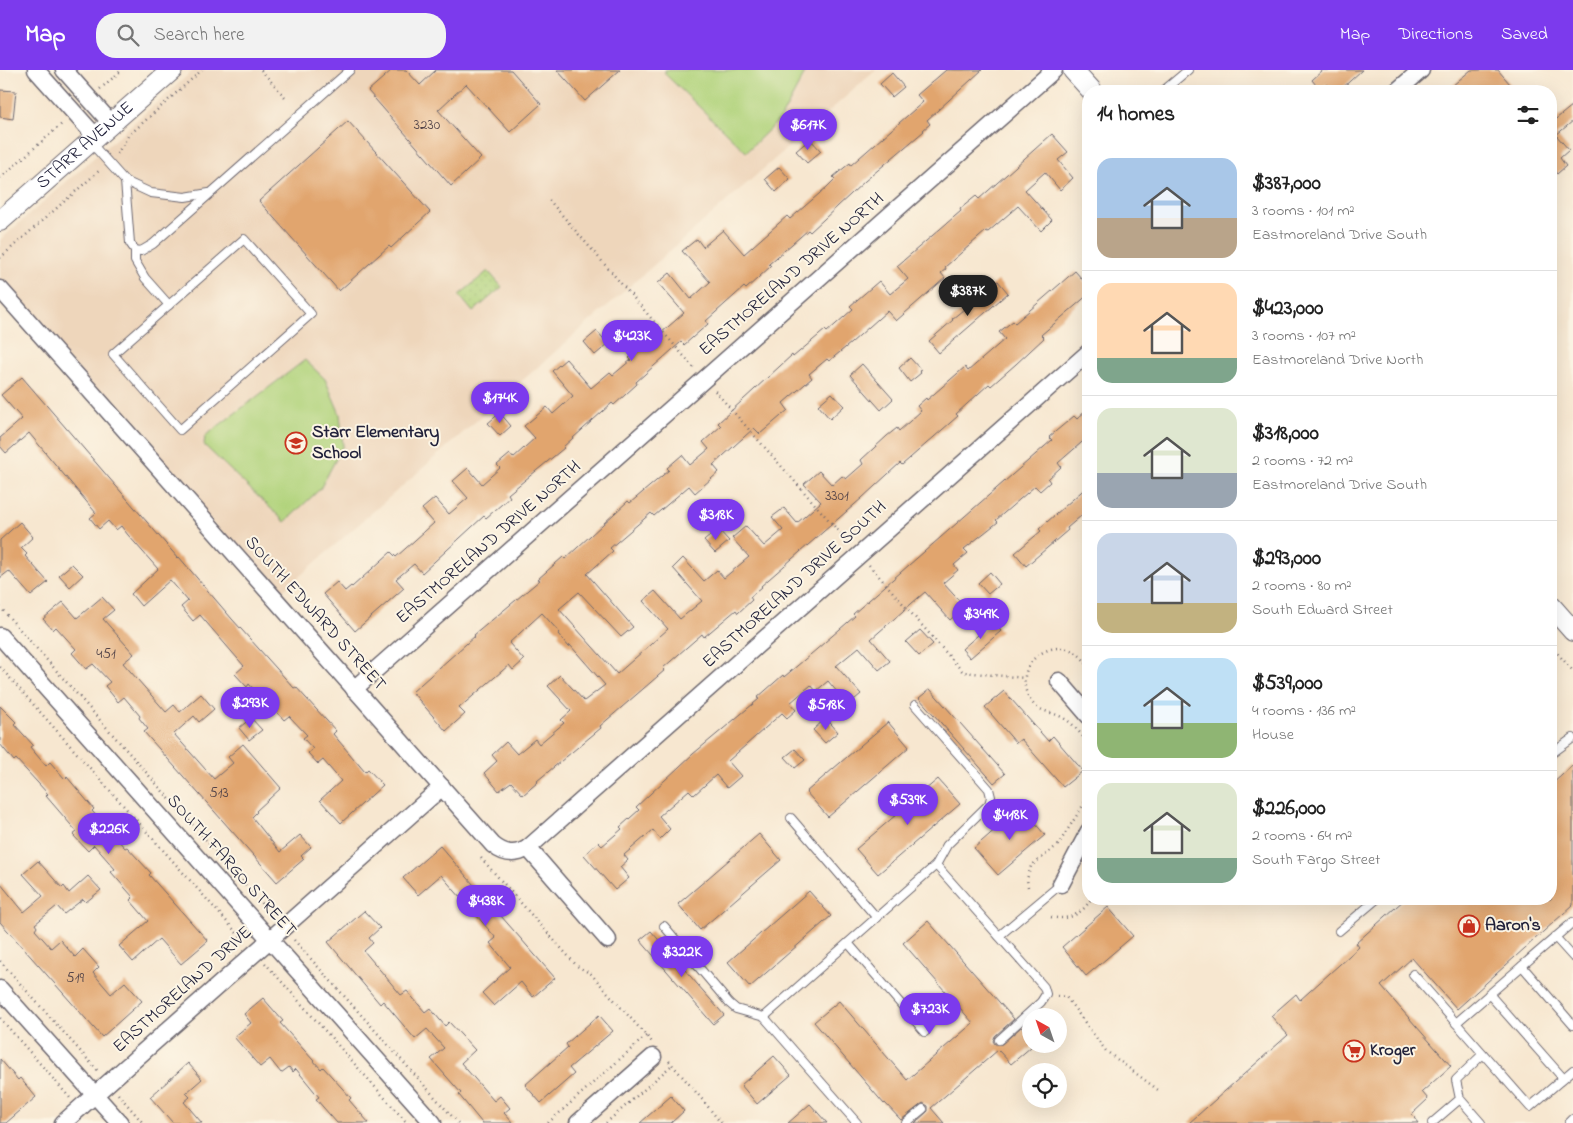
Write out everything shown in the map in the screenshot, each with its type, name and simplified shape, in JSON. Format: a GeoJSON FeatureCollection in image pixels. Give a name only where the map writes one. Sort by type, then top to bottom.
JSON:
{"type":"FeatureCollection","features":[{"type":"Feature","properties":{"kind":"street"},"geometry":{"type":"LineString","coordinates":[[36,70],[93,139]]}},
{"type":"Feature","properties":{"kind":"street"},"geometry":{"type":"LineString","coordinates":[[64,70],[111,123]]}},
{"type":"Feature","properties":{"kind":"street","name":"STARR AVENUE"},"geometry":{"type":"LineString","coordinates":[[0,221],[172,70]]}},
{"type":"Feature","properties":{"kind":"street","name":"EASTMORELAND DRIVE NORTH"},"geometry":{"type":"LineString","coordinates":[[354,689],[1054,70]]}},
{"type":"Feature","properties":{"kind":"street"},"geometry":{"type":"LineString","coordinates":[[1073,70],[1087,85]]}},
{"type":"Feature","properties":{"kind":"street"},"geometry":{"type":"LineString","coordinates":[[1403,85],[1421,70]]}},
{"type":"Feature","properties":{"kind":"street","name":"SOUTH EDWARD STREET"},"geometry":{"type":"LineString","coordinates":[[0,289],[493,845],[499,850],[511,854],[516,854],[528,848]]}},
{"type":"Feature","properties":{"kind":"street","name":"EASTMORELAND DRIVE SOUTH"},"geometry":{"type":"LineString","coordinates":[[528,848],[1082,358]]}},
{"type":"Feature","properties":{"kind":"street"},"geometry":{"type":"LineString","coordinates":[[1557,613],[1573,631]]}},
{"type":"Feature","properties":{"kind":"street","name":"SOUTH FARGO STREET"},"geometry":{"type":"LineString","coordinates":[[0,636],[433,1123]]}},
{"type":"Feature","properties":{"kind":"street"},"geometry":{"type":"LineString","coordinates":[[1059,682],[1082,708]]}},
{"type":"Feature","properties":{"kind":"street","name":"EASTMORELAND DRIVE"},"geometry":{"type":"LineString","coordinates":[[63,1123],[442,788]]}},
{"type":"Feature","properties":{"kind":"street"},"geometry":{"type":"LineString","coordinates":[[1061,884],[1082,844]]}},
{"type":"Feature","properties":{"kind":"street"},"geometry":{"type":"LineString","coordinates":[[528,848],[608,940]]}},
{"type":"Feature","properties":{"kind":"street"},"geometry":{"type":"LineString","coordinates":[[0,989],[120,1123]]}},
{"type":"Feature","properties":{"kind":"street"},"geometry":{"type":"LineString","coordinates":[[578,1123],[653,1057]]}},
{"type":"Feature","properties":{"kind":"lane"},"geometry":{"type":"LineString","coordinates":[[135,250],[141,251],[153,244],[350,70]]}},
{"type":"Feature","properties":{"kind":"lane"},"geometry":{"type":"LineString","coordinates":[[1170,85],[1188,70]]}},
{"type":"Feature","properties":{"kind":"lane"},"geometry":{"type":"LineString","coordinates":[[93,139],[125,181],[151,193],[185,197],[209,193]]}},
{"type":"Feature","properties":{"kind":"lane"},"geometry":{"type":"LineString","coordinates":[[125,181],[130,243],[135,250],[135,261],[145,278],[169,305]]}},
{"type":"Feature","properties":{"kind":"lane"},"geometry":{"type":"LineString","coordinates":[[244,239],[311,314],[180,430],[113,354],[169,305],[244,239]]}},
{"type":"Feature","properties":{"kind":"lane"},"geometry":{"type":"LineString","coordinates":[[764,1017],[936,865],[947,845],[989,804],[991,797],[989,789],[915,705]]}},
{"type":"Feature","properties":{"kind":"lane"},"geometry":{"type":"LineString","coordinates":[[1557,750],[1573,738]]}},
{"type":"Feature","properties":{"kind":"lane"},"geometry":{"type":"LineString","coordinates":[[791,818],[877,918]]}},
{"type":"Feature","properties":{"kind":"lane"},"geometry":{"type":"LineString","coordinates":[[936,865],[1044,987],[1046,994],[1042,1002],[999,1040]]}},
{"type":"Feature","properties":{"kind":"lane"},"geometry":{"type":"LineString","coordinates":[[999,936],[1061,884]]}},
{"type":"Feature","properties":{"kind":"lane"},"geometry":{"type":"LineString","coordinates":[[1339,931],[1370,905]]}},
{"type":"Feature","properties":{"kind":"lane"},"geometry":{"type":"LineString","coordinates":[[1456,1023],[1573,922]]}},
{"type":"Feature","properties":{"kind":"lane"},"geometry":{"type":"LineString","coordinates":[[664,926],[729,1003],[736,1009],[764,1017],[857,1123]]}},
{"type":"Feature","properties":{"kind":"lane"},"geometry":{"type":"LineString","coordinates":[[1556,937],[1573,957]]}},
{"type":"Feature","properties":{"kind":"lane"},"geometry":{"type":"LineString","coordinates":[[848,943],[925,1032]]}},
{"type":"Feature","properties":{"kind":"lane"},"geometry":{"type":"LineString","coordinates":[[1522,966],[1573,1025]]}},
{"type":"Feature","properties":{"kind":"lane"},"geometry":{"type":"LineString","coordinates":[[1413,974],[1530,1107],[1573,1070]]}},
{"type":"Feature","properties":{"kind":"lane"},"geometry":{"type":"LineString","coordinates":[[1489,994],[1563,1078]]}},
{"type":"Feature","properties":{"kind":"lane"},"geometry":{"type":"LineString","coordinates":[[1481,1123],[1460,1100],[1456,1080],[1483,1054]]}},
{"type":"Feature","properties":{"kind":"lane"},"geometry":{"type":"LineString","coordinates":[[1432,1123],[1460,1100]]}},
{"type":"Feature","properties":{"kind":"lane"},"geometry":{"type":"LineString","coordinates":[[906,1123],[923,1109]]}},
{"type":"Feature","properties":{"kind":"lane"},"geometry":{"type":"LineString","coordinates":[[1569,1123],[1573,1120]]}},
{"type":"Feature","properties":{"kind":"path"},"geometry":{"type":"LineString","coordinates":[[261,70],[285,97]]}},
{"type":"Feature","properties":{"kind":"path"},"geometry":{"type":"LineString","coordinates":[[549,200],[704,379],[963,672],[1025,678]]}},
{"type":"Feature","properties":{"kind":"path"},"geometry":{"type":"LineString","coordinates":[[0,607],[458,1123]]}},
{"type":"Feature","properties":{"kind":"path"},"geometry":{"type":"LineString","coordinates":[[1557,653],[1573,671]]}},
{"type":"Feature","properties":{"kind":"path"},"geometry":{"type":"LineString","coordinates":[[0,667],[407,1123]]}},
{"type":"Feature","properties":{"kind":"path"},"geometry":{"type":"LineString","coordinates":[[1028,887],[1027,879],[1031,866],[1058,845],[1082,807]]}},
{"type":"Feature","properties":{"kind":"path"},"geometry":{"type":"LineString","coordinates":[[1051,917],[1063,919],[1074,916],[1086,905]]}},
{"type":"Feature","properties":{"kind":"path"},"geometry":{"type":"LineString","coordinates":[[0,962],[144,1123]]}},
{"type":"Feature","properties":{"kind":"path"},"geometry":{"type":"LineString","coordinates":[[1046,994],[1066,997],[1106,1051],[1158,1090]]}},
{"type":"Feature","properties":{"kind":"path"},"geometry":{"type":"LineString","coordinates":[[0,1018],[80,1108]]}},
{"type":"Feature","properties":{"kind":"path"},"geometry":{"type":"LineString","coordinates":[[548,1123],[646,1036]]}},
{"type":"Feature","properties":{"kind":"path"},"geometry":{"type":"LineString","coordinates":[[606,1123],[672,1065]]}},
{"type":"Feature","properties":{"kind":"shaded area","name":"Starr Elementary School"},"geometry":{"type":"Polygon","coordinates":[[[194,70],[876,70],[277,596],[0,282],[0,240],[194,70]]]}},
{"type":"Feature","properties":{"kind":"green space"},"geometry":{"type":"Polygon","coordinates":[[[665,70],[803,70],[804,75],[781,118],[746,152],[665,74],[665,70]]]}},
{"type":"Feature","properties":{"kind":"green space"},"geometry":{"type":"Polygon","coordinates":[[[488,271],[502,287],[473,312],[459,295],[488,271]]]}},
{"type":"Feature","properties":{"kind":"green space"},"geometry":{"type":"Polygon","coordinates":[[[305,360],[325,379],[340,414],[343,446],[320,489],[285,522],[204,445],[205,436],[305,360]]]}},
{"type":"Feature","properties":{"kind":"building"},"geometry":{"type":"Polygon","coordinates":[[[392,70],[406,70],[420,85],[436,70],[511,70],[541,104],[510,132],[466,84],[438,110],[481,158],[451,186],[368,91],[392,70]]]}},
{"type":"Feature","properties":{"kind":"building"},"geometry":{"type":"Polygon","coordinates":[[[557,70],[620,70],[585,101],[557,70]]]}},
{"type":"Feature","properties":{"kind":"building"},"geometry":{"type":"Polygon","coordinates":[[[946,70],[982,70],[927,120],[930,124],[924,131],[865,181],[810,232],[808,230],[769,264],[771,266],[706,321],[708,324],[684,345],[681,342],[636,382],[637,384],[614,405],[612,403],[564,448],[508,494],[510,497],[486,518],[484,516],[422,573],[414,564],[396,579],[404,588],[355,631],[323,594],[337,582],[345,591],[391,552],[396,557],[434,523],[422,509],[435,498],[449,514],[468,498],[453,481],[468,468],[482,484],[500,468],[497,465],[510,454],[513,458],[535,438],[524,426],[547,407],[553,414],[573,396],[552,371],[566,359],[591,388],[610,372],[613,375],[631,360],[629,358],[684,313],[658,283],[670,273],[691,299],[710,282],[682,251],[697,239],[703,247],[723,230],[744,254],[787,216],[790,219],[827,187],[835,179],[833,177],[850,163],[851,165],[923,102],[917,95],[946,70]]]}},
{"type":"Feature","properties":{"kind":"building"},"geometry":{"type":"Polygon","coordinates":[[[1323,70],[1362,70],[1346,85],[1316,85],[1312,80],[1323,70]]]}},
{"type":"Feature","properties":{"kind":"building"},"geometry":{"type":"Polygon","coordinates":[[[1471,70],[1498,70],[1511,85],[1453,85],[1471,70]]]}},
{"type":"Feature","properties":{"kind":"building"},"geometry":{"type":"Polygon","coordinates":[[[892,73],[904,87],[892,97],[880,84],[892,73]]]}},
{"type":"Feature","properties":{"kind":"building"},"geometry":{"type":"Polygon","coordinates":[[[0,90],[16,91],[13,119],[0,117],[0,90]]]}},
{"type":"Feature","properties":{"kind":"building"},"geometry":{"type":"Polygon","coordinates":[[[1573,105],[1573,121],[1557,134],[1557,118],[1573,105]]]}},
{"type":"Feature","properties":{"kind":"building"},"geometry":{"type":"Polygon","coordinates":[[[348,121],[430,212],[391,248],[389,246],[339,291],[259,201],[348,121]]]}},
{"type":"Feature","properties":{"kind":"building"},"geometry":{"type":"Polygon","coordinates":[[[1052,134],[1068,152],[1058,160],[1073,178],[1060,190],[1045,172],[1025,190],[1052,220],[1041,231],[1018,206],[945,267],[946,269],[941,273],[945,278],[896,321],[887,311],[829,361],[827,359],[809,374],[812,378],[783,403],[788,410],[760,434],[754,428],[713,465],[719,472],[695,493],[689,486],[654,516],[651,513],[610,548],[613,551],[587,574],[633,627],[621,637],[579,592],[559,609],[617,674],[668,629],[643,601],[655,591],[680,619],[702,601],[673,568],[683,558],[704,581],[717,570],[724,578],[749,557],[732,538],[746,526],[764,546],[783,530],[772,517],[784,508],[797,523],[821,502],[804,484],[819,471],[832,485],[842,476],[846,479],[863,464],[861,460],[887,436],[897,428],[899,431],[921,411],[917,406],[926,398],[927,400],[965,367],[968,371],[1005,339],[999,332],[1013,321],[1015,323],[1075,271],[1082,279],[1082,300],[1041,335],[1044,338],[1016,364],[991,386],[989,384],[956,414],[958,416],[902,465],[900,463],[761,586],[750,597],[752,600],[738,613],[736,610],[704,637],[702,634],[663,668],[665,670],[600,726],[601,728],[523,795],[511,782],[499,791],[484,773],[497,761],[492,755],[506,742],[517,754],[535,739],[539,744],[564,723],[561,720],[571,711],[548,686],[560,675],[584,701],[605,685],[570,645],[569,647],[558,634],[560,633],[542,613],[509,643],[524,660],[513,670],[509,665],[459,708],[465,714],[446,731],[412,692],[474,635],[540,580],[538,579],[563,557],[565,559],[628,501],[630,503],[669,470],[667,468],[682,455],[690,465],[709,449],[703,442],[721,426],[718,423],[792,355],[793,357],[825,330],[827,332],[853,309],[850,306],[879,281],[890,294],[908,279],[897,266],[961,211],[960,209],[976,196],[979,199],[1052,134]]]}},
{"type":"Feature","properties":{"kind":"building"},"geometry":{"type":"Polygon","coordinates":[[[1557,136],[1569,150],[1560,158],[1566,166],[1557,174],[1557,136]]]}},
{"type":"Feature","properties":{"kind":"building"},"geometry":{"type":"Polygon","coordinates":[[[810,139],[821,151],[807,163],[796,151],[810,139]]]}},
{"type":"Feature","properties":{"kind":"building"},"geometry":{"type":"Polygon","coordinates":[[[779,167],[790,179],[776,192],[765,179],[779,167]]]}},
{"type":"Feature","properties":{"kind":"building"},"geometry":{"type":"Polygon","coordinates":[[[998,281],[1008,293],[939,353],[929,341],[952,319],[998,281]]]}},
{"type":"Feature","properties":{"kind":"building"},"geometry":{"type":"Polygon","coordinates":[[[597,331],[608,344],[595,355],[584,342],[597,331]]]}},
{"type":"Feature","properties":{"kind":"building"},"geometry":{"type":"Polygon","coordinates":[[[910,358],[921,370],[919,371],[921,373],[910,382],[899,368],[910,358]]]}},
{"type":"Feature","properties":{"kind":"building"},"geometry":{"type":"Polygon","coordinates":[[[862,364],[893,399],[881,410],[850,375],[862,364]]]}},
{"type":"Feature","properties":{"kind":"building"},"geometry":{"type":"Polygon","coordinates":[[[22,377],[232,619],[294,688],[296,687],[336,731],[333,734],[365,772],[368,769],[383,785],[341,823],[320,800],[341,781],[323,760],[318,764],[308,753],[313,749],[303,738],[307,735],[289,716],[284,720],[264,697],[262,699],[249,684],[247,687],[235,674],[244,666],[200,615],[193,621],[181,607],[188,601],[170,580],[141,606],[131,594],[158,569],[121,526],[116,530],[108,521],[99,529],[90,518],[96,513],[29,433],[6,453],[0,446],[0,438],[22,419],[1,395],[22,377]]]}},
{"type":"Feature","properties":{"kind":"building"},"geometry":{"type":"Polygon","coordinates":[[[832,393],[844,406],[830,419],[818,405],[832,393]]]}},
{"type":"Feature","properties":{"kind":"building"},"geometry":{"type":"Polygon","coordinates":[[[500,413],[511,426],[500,436],[488,423],[500,413]]]}},
{"type":"Feature","properties":{"kind":"building"},"geometry":{"type":"Polygon","coordinates":[[[1082,414],[1082,442],[1058,463],[1061,467],[1048,479],[1050,482],[1040,491],[1035,486],[996,520],[998,522],[964,549],[968,553],[954,565],[958,570],[943,583],[965,607],[950,620],[925,592],[871,639],[890,661],[879,670],[859,647],[836,666],[861,694],[848,705],[828,681],[816,691],[811,685],[790,703],[796,710],[787,718],[782,713],[728,761],[741,776],[727,788],[716,775],[694,795],[689,790],[659,816],[670,829],[660,839],[653,830],[624,855],[628,860],[620,867],[629,878],[615,890],[584,855],[598,842],[602,846],[622,829],[620,827],[639,810],[636,807],[693,754],[759,699],[757,698],[783,675],[784,677],[855,616],[853,614],[1052,440],[1049,437],[1074,416],[1077,419],[1082,414]]]}},
{"type":"Feature","properties":{"kind":"building"},"geometry":{"type":"Polygon","coordinates":[[[1082,491],[1082,515],[1067,528],[1068,530],[1026,566],[1015,553],[1041,531],[1039,529],[1082,491]]]}},
{"type":"Feature","properties":{"kind":"building"},"geometry":{"type":"Polygon","coordinates":[[[20,522],[33,537],[21,548],[27,554],[25,556],[48,582],[31,596],[9,571],[0,578],[0,540],[20,522]]]}},
{"type":"Feature","properties":{"kind":"building"},"geometry":{"type":"Polygon","coordinates":[[[718,529],[729,541],[715,553],[704,541],[718,529]]]}},
{"type":"Feature","properties":{"kind":"building"},"geometry":{"type":"Polygon","coordinates":[[[72,564],[83,575],[70,587],[59,575],[72,564]]]}},
{"type":"Feature","properties":{"kind":"building"},"geometry":{"type":"Polygon","coordinates":[[[990,572],[1000,584],[988,594],[978,583],[990,572]]]}},
{"type":"Feature","properties":{"kind":"building"},"geometry":{"type":"Polygon","coordinates":[[[102,597],[114,610],[103,619],[134,654],[123,663],[166,712],[174,705],[180,712],[201,694],[214,709],[199,722],[194,716],[174,734],[214,779],[233,763],[228,757],[243,744],[281,788],[252,817],[280,852],[300,835],[311,847],[301,856],[304,859],[277,882],[144,732],[148,729],[124,697],[118,702],[105,686],[110,682],[93,664],[86,669],[72,653],[76,649],[56,627],[53,630],[43,619],[63,602],[77,618],[102,597]]]}},
{"type":"Feature","properties":{"kind":"building"},"geometry":{"type":"Polygon","coordinates":[[[993,622],[1001,631],[970,658],[962,649],[993,622]]]}},
{"type":"Feature","properties":{"kind":"building"},"geometry":{"type":"Polygon","coordinates":[[[920,630],[933,644],[919,656],[906,642],[920,630]]]}},
{"type":"Feature","properties":{"kind":"building"},"geometry":{"type":"Polygon","coordinates":[[[930,689],[1005,774],[994,783],[919,698],[930,689]]]}},
{"type":"Feature","properties":{"kind":"building"},"geometry":{"type":"Polygon","coordinates":[[[1004,691],[1048,741],[1053,736],[1082,772],[1063,787],[1021,739],[1016,743],[985,707],[1004,691]]]}},
{"type":"Feature","properties":{"kind":"building"},"geometry":{"type":"Polygon","coordinates":[[[0,706],[16,722],[14,724],[33,745],[30,747],[46,766],[50,762],[65,779],[67,777],[94,809],[92,811],[125,848],[127,847],[151,873],[149,875],[208,941],[181,964],[159,939],[133,962],[119,946],[148,921],[130,900],[133,897],[111,872],[115,869],[94,845],[88,851],[73,835],[77,832],[46,796],[48,794],[16,759],[14,761],[0,744],[0,706]]]}},
{"type":"Feature","properties":{"kind":"building"},"geometry":{"type":"Polygon","coordinates":[[[251,718],[262,730],[249,740],[239,728],[251,718]]]}},
{"type":"Feature","properties":{"kind":"building"},"geometry":{"type":"Polygon","coordinates":[[[826,718],[838,732],[825,743],[813,730],[826,718]]]}},
{"type":"Feature","properties":{"kind":"building"},"geometry":{"type":"Polygon","coordinates":[[[888,722],[909,747],[828,817],[806,792],[888,722]]]}},
{"type":"Feature","properties":{"kind":"building"},"geometry":{"type":"Polygon","coordinates":[[[795,749],[805,760],[795,768],[785,757],[795,749]]]}},
{"type":"Feature","properties":{"kind":"building","name":"Kroger"},"geometry":{"type":"Polygon","coordinates":[[[1573,765],[1573,905],[1457,1009],[1412,958],[1381,986],[1451,1066],[1422,1092],[1428,1099],[1412,1114],[1419,1123],[1189,1123],[1288,1035],[1271,1016],[1296,994],[1300,1000],[1359,947],[1356,943],[1398,905],[1557,905],[1557,780],[1573,765]]]}},
{"type":"Feature","properties":{"kind":"building"},"geometry":{"type":"Polygon","coordinates":[[[938,779],[960,804],[878,874],[856,849],[938,779]]]}},
{"type":"Feature","properties":{"kind":"building"},"geometry":{"type":"Polygon","coordinates":[[[1021,807],[1045,835],[998,875],[974,848],[1021,807]]]}},
{"type":"Feature","properties":{"kind":"building"},"geometry":{"type":"Polygon","coordinates":[[[759,834],[781,860],[700,930],[678,904],[759,834]]]}},
{"type":"Feature","properties":{"kind":"building"},"geometry":{"type":"Polygon","coordinates":[[[440,846],[555,978],[533,997],[521,982],[494,1006],[482,993],[510,967],[490,943],[496,938],[441,875],[418,895],[403,878],[440,846]]]}},
{"type":"Feature","properties":{"kind":"building"},"geometry":{"type":"Polygon","coordinates":[[[38,861],[62,888],[64,886],[69,893],[88,876],[101,890],[86,902],[83,899],[64,914],[57,906],[35,924],[37,927],[35,930],[51,948],[60,940],[75,957],[83,949],[99,967],[93,973],[111,994],[125,982],[142,1001],[102,1037],[0,922],[0,883],[24,912],[43,896],[23,874],[38,861]]]}},
{"type":"Feature","properties":{"kind":"building"},"geometry":{"type":"Polygon","coordinates":[[[809,891],[831,916],[750,987],[728,962],[809,891]]]}},
{"type":"Feature","properties":{"kind":"building"},"geometry":{"type":"Polygon","coordinates":[[[1108,907],[1133,936],[1086,976],[1062,947],[1108,907]]]}},
{"type":"Feature","properties":{"kind":"building"},"geometry":{"type":"Polygon","coordinates":[[[364,911],[380,928],[369,938],[373,943],[364,951],[401,995],[407,991],[425,1012],[430,1008],[445,1026],[449,1022],[475,1050],[461,1063],[494,1101],[500,1096],[510,1108],[504,1113],[513,1123],[482,1123],[459,1095],[461,1093],[431,1059],[444,1048],[427,1029],[415,1039],[383,1001],[380,1004],[328,942],[364,911]]]}},
{"type":"Feature","properties":{"kind":"building"},"geometry":{"type":"Polygon","coordinates":[[[928,921],[1014,1019],[995,1036],[993,1041],[995,1044],[1002,1044],[1022,1028],[1022,1053],[1024,1053],[1011,1064],[998,1050],[931,1108],[944,1123],[915,1123],[928,1111],[928,1106],[923,1103],[901,1120],[884,1104],[814,1022],[839,1001],[907,1080],[973,1023],[903,943],[928,921]]]}},
{"type":"Feature","properties":{"kind":"building"},"geometry":{"type":"Polygon","coordinates":[[[651,931],[724,1015],[713,1024],[640,940],[651,931]]]}},
{"type":"Feature","properties":{"kind":"building"},"geometry":{"type":"Polygon","coordinates":[[[263,998],[283,1021],[280,1023],[321,1069],[323,1067],[351,1098],[349,1100],[369,1123],[337,1123],[316,1099],[319,1097],[296,1069],[293,1072],[289,1067],[281,1073],[270,1059],[260,1067],[234,1037],[251,1023],[244,1014],[263,998]]]}},
{"type":"Feature","properties":{"kind":"building"},"geometry":{"type":"Polygon","coordinates":[[[599,1015],[613,1031],[569,1068],[574,1074],[541,1103],[525,1085],[568,1047],[566,1044],[599,1015]]]}},
{"type":"Feature","properties":{"kind":"building"},"geometry":{"type":"Polygon","coordinates":[[[774,1056],[791,1075],[757,1104],[741,1085],[774,1056]]]}},
{"type":"Feature","properties":{"kind":"building"},"geometry":{"type":"Polygon","coordinates":[[[0,1059],[36,1097],[6,1123],[0,1123],[0,1059]]]}},
{"type":"Feature","properties":{"kind":"building"},"geometry":{"type":"Polygon","coordinates":[[[188,1063],[202,1079],[186,1093],[190,1097],[184,1102],[202,1123],[173,1123],[150,1097],[188,1063]]]}},
{"type":"Feature","properties":{"kind":"building"},"geometry":{"type":"Polygon","coordinates":[[[671,1096],[684,1111],[671,1123],[640,1123],[671,1096]]]}},
{"type":"Feature","properties":{"kind":"building"},"geometry":{"type":"Polygon","coordinates":[[[810,1104],[827,1123],[788,1123],[810,1104]]]}},
{"type":"Feature","properties":{"kind":"place","name":"Starr Elementary School"},"geometry":{"type":"Point","coordinates":[296,443]}},
{"type":"Feature","properties":{"kind":"place","name":"Aaron's"},"geometry":{"type":"Point","coordinates":[1469,926]}},
{"type":"Feature","properties":{"kind":"place","name":"Kroger"},"geometry":{"type":"Point","coordinates":[1354,1051]}}]}
